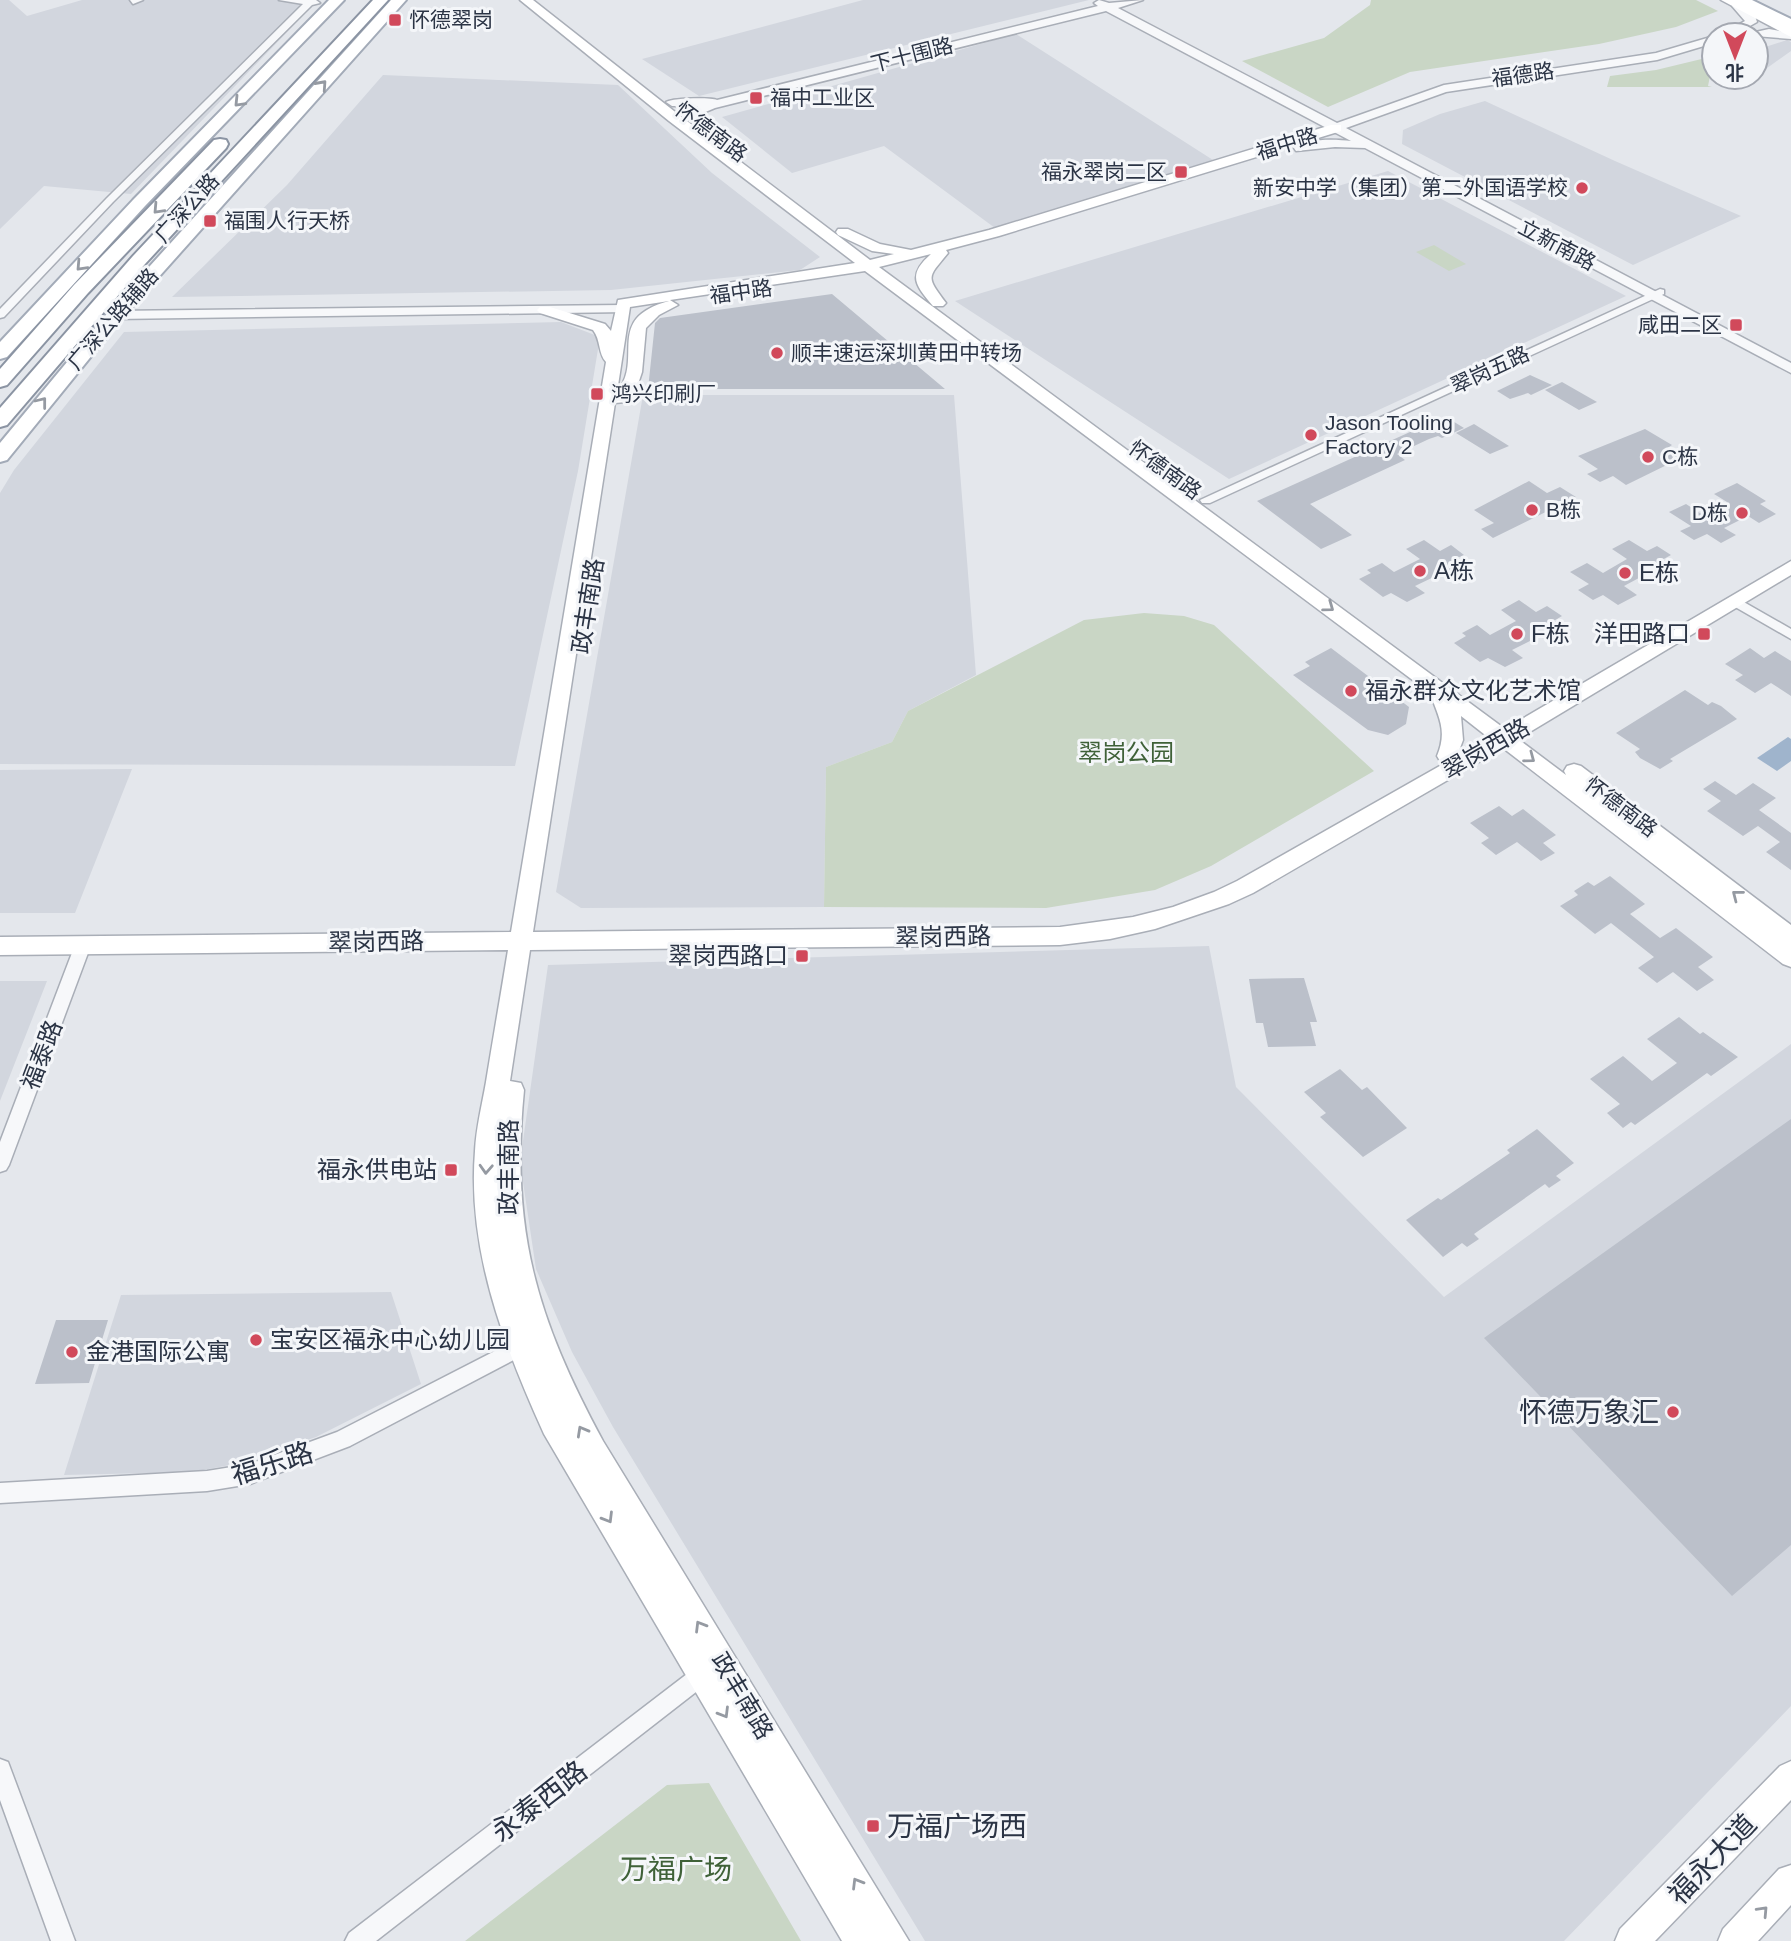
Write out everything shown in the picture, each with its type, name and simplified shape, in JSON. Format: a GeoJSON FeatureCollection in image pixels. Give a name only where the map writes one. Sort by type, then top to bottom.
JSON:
{"type":"FeatureCollection","features":[{"type":"Feature","properties":{"kind":"highway","name":"广深公路"},"geometry":{"type":"LineString","coordinates":[[0,381],[177,188],[357,0]]}},
{"type":"Feature","properties":{"kind":"highway","name":"广深公路"},"geometry":{"type":"LineString","coordinates":[[0,421],[184,210],[381,0]]}},
{"type":"Feature","properties":{"kind":"highway"},"geometry":{"type":"LineString","coordinates":[[184,210],[291,119]]}},
{"type":"Feature","properties":{"kind":"highway"},"geometry":{"type":"LineString","coordinates":[[177,188],[221,121]]}},
{"type":"Feature","properties":{"kind":"main road","name":"广深公路辅路"},"geometry":{"type":"LineString","coordinates":[[0,456],[118,312],[399,0]]}},
{"type":"Feature","properties":{"kind":"main road","name":"怀德南路"},"geometry":{"type":"LineString","coordinates":[[514,0],[547,26],[588,51]]}},
{"type":"Feature","properties":{"kind":"main road","name":"怀德南路"},"geometry":{"type":"LineString","coordinates":[[526,0],[822,231],[879,266],[1425,678],[1506,730],[1791,937]]}},
{"type":"Feature","properties":{"kind":"main road","name":"怀德南路"},"geometry":{"type":"LineString","coordinates":[[542,0],[843,232],[879,266]]}},
{"type":"Feature","properties":{"kind":"main road"},"geometry":{"type":"LineString","coordinates":[[1766,0],[1791,13]]}},
{"type":"Feature","properties":{"kind":"main road"},"geometry":{"type":"LineString","coordinates":[[0,354],[139,203],[335,2]]}},
{"type":"Feature","properties":{"kind":"main road"},"geometry":{"type":"LineString","coordinates":[[1735,2],[1791,25]]}},
{"type":"Feature","properties":{"kind":"main road"},"geometry":{"type":"LineString","coordinates":[[1735,2],[1791,34]]}},
{"type":"Feature","properties":{"kind":"main road","name":"福中路"},"geometry":{"type":"LineString","coordinates":[[629,305],[696,298],[879,266],[1345,130]]}},
{"type":"Feature","properties":{"kind":"main road"},"geometry":{"type":"LineString","coordinates":[[812,278],[834,258],[835,247],[822,231]]}},
{"type":"Feature","properties":{"kind":"main road"},"geometry":{"type":"LineString","coordinates":[[843,232],[877,248],[935,251],[921,277],[930,304]]}},
{"type":"Feature","properties":{"kind":"main road"},"geometry":{"type":"LineString","coordinates":[[812,278],[877,286],[930,304]]}},
{"type":"Feature","properties":{"kind":"main road","name":"福中路"},"geometry":{"type":"LineString","coordinates":[[629,305],[812,278]]}},
{"type":"Feature","properties":{"kind":"main road"},"geometry":{"type":"LineString","coordinates":[[620,399],[630,386],[637,332],[644,317],[649,312],[696,298]]}},
{"type":"Feature","properties":{"kind":"main road","name":"怀德南路"},"geometry":{"type":"LineString","coordinates":[[930,304],[1206,499],[1506,730],[1791,958]]}},
{"type":"Feature","properties":{"kind":"main road","name":"政丰南路"},"geometry":{"type":"LineString","coordinates":[[629,305],[612,371],[529,934],[504,1165],[508,1219],[524,1296],[572,1415],[861,1941]]}},
{"type":"Feature","properties":{"kind":"main road","name":"政丰南路"},"geometry":{"type":"LineString","coordinates":[[629,305],[620,399],[529,934],[487,1150],[485,1182],[488,1221],[495,1259],[520,1346],[535,1385],[575,1464],[892,1941]]}},
{"type":"Feature","properties":{"kind":"main road"},"geometry":{"type":"LineString","coordinates":[[545,310],[600,327],[606,335],[612,371]]}},
{"type":"Feature","properties":{"kind":"main road","name":"翠岗西路"},"geometry":{"type":"LineString","coordinates":[[0,932],[1060,936],[1113,931],[1153,923],[1198,909],[1245,887],[1506,730],[1791,553]]}},
{"type":"Feature","properties":{"kind":"main road","name":"翠岗西路"},"geometry":{"type":"LineString","coordinates":[[0,946],[1059,923],[1107,919],[1146,911],[1188,897],[1222,881],[1447,756],[1506,730],[1791,567]]}},
{"type":"Feature","properties":{"kind":"main road"},"geometry":{"type":"LineString","coordinates":[[1425,678],[1449,710],[1454,724],[1454,742],[1447,756]]}},
{"type":"Feature","properties":{"kind":"main road","name":"福永大道"},"geometry":{"type":"LineString","coordinates":[[1632,1941],[1791,1777]]}},
{"type":"Feature","properties":{"kind":"main road"},"geometry":{"type":"LineString","coordinates":[[1735,1941],[1791,1881]]}},
{"type":"Feature","properties":{"kind":"street"},"geometry":{"type":"LineString","coordinates":[[283,0],[335,2]]}},
{"type":"Feature","properties":{"kind":"street","name":"下十围路"},"geometry":{"type":"LineString","coordinates":[[672,102],[706,102],[1110,3],[1137,0]]}},
{"type":"Feature","properties":{"kind":"street"},"geometry":{"type":"LineString","coordinates":[[0,315],[110,200],[311,1]]}},
{"type":"Feature","properties":{"kind":"street"},"geometry":{"type":"LineString","coordinates":[[1735,2],[1750,16],[1751,21]]}},
{"type":"Feature","properties":{"kind":"street","name":"下十围路"},"geometry":{"type":"LineString","coordinates":[[695,120],[698,111],[710,105],[1110,3]]}},
{"type":"Feature","properties":{"kind":"street","name":"立新南路"},"geometry":{"type":"LineString","coordinates":[[1110,3],[1656,294],[1791,369]]}},
{"type":"Feature","properties":{"kind":"street"},"geometry":{"type":"LineString","coordinates":[[1770,32],[1791,34]]}},
{"type":"Feature","properties":{"kind":"street","name":"福德路"},"geometry":{"type":"LineString","coordinates":[[1385,114],[1428,93],[1471,83],[1657,56],[1700,43]]}},
{"type":"Feature","properties":{"kind":"street","name":"福德路"},"geometry":{"type":"LineString","coordinates":[[1345,130],[1434,97],[1486,85],[1653,61],[1700,49]]}},
{"type":"Feature","properties":{"kind":"street"},"geometry":{"type":"LineString","coordinates":[[1308,110],[1345,115],[1385,114],[1377,133],[1393,155]]}},
{"type":"Feature","properties":{"kind":"street"},"geometry":{"type":"LineString","coordinates":[[1305,142],[1319,129],[1319,124],[1308,110]]}},
{"type":"Feature","properties":{"kind":"street"},"geometry":{"type":"LineString","coordinates":[[1305,142],[1354,145],[1393,155]]}},
{"type":"Feature","properties":{"kind":"street","name":"立新南路"},"geometry":{"type":"LineString","coordinates":[[1656,294],[1791,361]]}},
{"type":"Feature","properties":{"kind":"street","name":"翠岗五路"},"geometry":{"type":"LineString","coordinates":[[1206,499],[1656,294]]}},
{"type":"Feature","properties":{"kind":"street","name":"福中路"},"geometry":{"type":"LineString","coordinates":[[118,312],[629,305]]}},
{"type":"Feature","properties":{"kind":"street","name":"福中路"},"geometry":{"type":"LineString","coordinates":[[118,312],[545,310],[629,305]]}},
{"type":"Feature","properties":{"kind":"street"},"geometry":{"type":"LineString","coordinates":[[1735,601],[1791,635]]}},
{"type":"Feature","properties":{"kind":"street","name":"福泰路"},"geometry":{"type":"LineString","coordinates":[[0,1165],[83,945]]}},
{"type":"Feature","properties":{"kind":"street","name":"福乐路"},"geometry":{"type":"LineString","coordinates":[[0,1493],[207,1481],[250,1474],[343,1439],[520,1346]]}},
{"type":"Feature","properties":{"kind":"street","name":"永泰西路"},"geometry":{"type":"LineString","coordinates":[[357,1941],[711,1668]]}},
{"type":"Feature","properties":{"kind":"street"},"geometry":{"type":"LineString","coordinates":[[0,1770],[63,1941]]}},
{"type":"Feature","properties":{"kind":"shaded area"},"geometry":{"type":"Polygon","coordinates":[[[0,0],[9,0],[27,16],[82,0],[318,0],[131,194],[44,186],[0,229],[0,0]]]}},
{"type":"Feature","properties":{"kind":"shaded area"},"geometry":{"type":"Polygon","coordinates":[[[863,0],[1089,0],[699,96],[642,59],[863,0]]]}},
{"type":"Feature","properties":{"kind":"shaded area"},"geometry":{"type":"Polygon","coordinates":[[[1016,34],[1213,160],[995,228],[884,146],[792,173],[722,117],[1016,34]]]}},
{"type":"Feature","properties":{"kind":"shaded area"},"geometry":{"type":"Polygon","coordinates":[[[1787,40],[1791,42],[1791,51],[1770,66],[1770,45],[1787,40]]]}},
{"type":"Feature","properties":{"kind":"shaded area"},"geometry":{"type":"Polygon","coordinates":[[[383,75],[618,85],[712,173],[820,257],[800,270],[611,290],[172,297],[287,185],[383,75]]]}},
{"type":"Feature","properties":{"kind":"shaded area","name":"新安中学（集团）第二外国语学校"},"geometry":{"type":"Polygon","coordinates":[[[1485,101],[1741,216],[1633,265],[1402,144],[1403,130],[1440,114],[1485,101]]]}},
{"type":"Feature","properties":{"kind":"shaded area"},"geometry":{"type":"Polygon","coordinates":[[[1388,171],[1626,296],[1229,479],[955,301],[1388,171]]]}},
{"type":"Feature","properties":{"kind":"shaded area"},"geometry":{"type":"Polygon","coordinates":[[[561,322],[600,337],[578,471],[515,766],[0,764],[0,493],[14,470],[124,332],[561,322]]]}},
{"type":"Feature","properties":{"kind":"shaded area"},"geometry":{"type":"Polygon","coordinates":[[[643,395],[954,395],[976,675],[908,711],[892,742],[826,767],[824,907],[581,908],[556,892],[643,395]]]}},
{"type":"Feature","properties":{"kind":"shaded area"},"geometry":{"type":"Polygon","coordinates":[[[132,769],[75,913],[0,913],[0,770],[132,769]]]}},
{"type":"Feature","properties":{"kind":"shaded area"},"geometry":{"type":"Polygon","coordinates":[[[1209,946],[1236,1087],[1444,1297],[1791,1044],[1791,1706],[1564,1941],[925,1941],[613,1427],[572,1352],[536,1269],[520,1162],[548,965],[1209,946]]]}},
{"type":"Feature","properties":{"kind":"shaded area"},"geometry":{"type":"Polygon","coordinates":[[[0,981],[47,981],[0,1101],[0,981]]]}},
{"type":"Feature","properties":{"kind":"shaded area","name":"宝安区福永中心幼儿园"},"geometry":{"type":"Polygon","coordinates":[[[391,1292],[421,1384],[316,1437],[235,1464],[193,1472],[64,1475],[121,1295],[391,1292]]]}},
{"type":"Feature","properties":{"kind":"green space"},"geometry":{"type":"Polygon","coordinates":[[[1371,0],[1696,0],[1718,11],[1676,27],[1599,44],[1410,72],[1328,107],[1242,61],[1324,38],[1370,5],[1371,0]]]}},
{"type":"Feature","properties":{"kind":"green space"},"geometry":{"type":"Polygon","coordinates":[[[1700,59],[1700,87],[1607,87],[1610,76],[1656,70],[1700,59]]]}},
{"type":"Feature","properties":{"kind":"green space"},"geometry":{"type":"Polygon","coordinates":[[[1434,245],[1466,264],[1449,271],[1416,252],[1434,245]]]}},
{"type":"Feature","properties":{"kind":"green space","name":"翠岗公园"},"geometry":{"type":"Polygon","coordinates":[[[1144,613],[1184,616],[1214,625],[1374,771],[1211,866],[1155,890],[1046,908],[824,907],[826,767],[892,742],[908,711],[1084,620],[1144,613]]]}},
{"type":"Feature","properties":{"kind":"green space","name":"万福广场"},"geometry":{"type":"Polygon","coordinates":[[[709,1783],[801,1941],[465,1941],[667,1785],[709,1783]]]}},
{"type":"Feature","properties":{"kind":"water"},"geometry":{"type":"Polygon","coordinates":[[[1788,737],[1791,739],[1791,761],[1777,771],[1757,758],[1788,737]]]}},
{"type":"Feature","properties":{"kind":"building","name":"顺丰速运深圳黄田中转场"},"geometry":{"type":"Polygon","coordinates":[[[832,294],[945,389],[648,389],[655,323],[660,318],[832,294]]]}},
{"type":"Feature","properties":{"kind":"building"},"geometry":{"type":"Polygon","coordinates":[[[1530,375],[1552,385],[1531,395],[1528,393],[1510,399],[1497,391],[1530,375]]]}},
{"type":"Feature","properties":{"kind":"building"},"geometry":{"type":"Polygon","coordinates":[[[1562,382],[1597,402],[1579,410],[1545,390],[1562,382]]]}},
{"type":"Feature","properties":{"kind":"building"},"geometry":{"type":"Polygon","coordinates":[[[1441,418],[1451,420],[1464,428],[1442,438],[1438,436],[1429,439],[1397,454],[1405,460],[1310,504],[1352,535],[1321,549],[1257,501],[1441,418]]]}},
{"type":"Feature","properties":{"kind":"building"},"geometry":{"type":"Polygon","coordinates":[[[1474,424],[1509,446],[1490,454],[1456,433],[1474,424]]]}},
{"type":"Feature","properties":{"kind":"building","name":"C栋"},"geometry":{"type":"Polygon","coordinates":[[[1645,429],[1672,445],[1666,449],[1681,458],[1626,485],[1613,476],[1600,482],[1587,474],[1598,469],[1578,456],[1645,429]]]}},
{"type":"Feature","properties":{"kind":"building","name":"B栋"},"geometry":{"type":"Polygon","coordinates":[[[1529,481],[1547,493],[1560,487],[1576,497],[1493,538],[1481,529],[1494,523],[1474,510],[1529,481]]]}},
{"type":"Feature","properties":{"kind":"building","name":"D栋"},"geometry":{"type":"Polygon","coordinates":[[[1737,483],[1766,501],[1760,504],[1776,514],[1759,523],[1748,516],[1724,528],[1736,535],[1721,543],[1707,534],[1694,540],[1680,531],[1691,526],[1669,512],[1686,504],[1703,515],[1727,502],[1714,494],[1737,483]]]}},
{"type":"Feature","properties":{"kind":"building","name":"A栋"},"geometry":{"type":"Polygon","coordinates":[[[1424,540],[1440,551],[1451,545],[1464,555],[1455,559],[1469,570],[1451,579],[1442,573],[1415,586],[1425,593],[1407,602],[1391,593],[1383,597],[1359,579],[1371,573],[1367,570],[1382,563],[1394,572],[1420,559],[1406,549],[1424,540]]]}},
{"type":"Feature","properties":{"kind":"building","name":"E栋"},"geometry":{"type":"Polygon","coordinates":[[[1629,540],[1647,551],[1657,546],[1671,555],[1662,560],[1678,570],[1661,579],[1650,572],[1624,586],[1637,595],[1618,605],[1603,595],[1593,600],[1578,590],[1589,584],[1570,572],[1587,563],[1603,573],[1627,559],[1612,549],[1629,540]]]}},
{"type":"Feature","properties":{"kind":"building","name":"F栋"},"geometry":{"type":"Polygon","coordinates":[[[1519,600],[1536,612],[1547,606],[1562,616],[1552,622],[1568,632],[1549,643],[1540,636],[1512,650],[1523,658],[1505,667],[1488,658],[1480,662],[1454,643],[1466,636],[1462,633],[1477,625],[1490,635],[1516,621],[1501,610],[1519,600]]]}},
{"type":"Feature","properties":{"kind":"building","name":"福永群众文化艺术馆"},"geometry":{"type":"Polygon","coordinates":[[[1331,648],[1409,707],[1406,724],[1388,735],[1368,730],[1293,675],[1310,666],[1305,662],[1331,648]]]}},
{"type":"Feature","properties":{"kind":"building"},"geometry":{"type":"Polygon","coordinates":[[[1750,648],[1764,658],[1775,651],[1791,661],[1791,696],[1771,683],[1755,693],[1735,680],[1743,675],[1725,664],[1750,648]]]}},
{"type":"Feature","properties":{"kind":"building"},"geometry":{"type":"Polygon","coordinates":[[[1685,690],[1708,705],[1712,702],[1721,706],[1737,719],[1670,759],[1673,761],[1660,769],[1640,758],[1635,752],[1640,749],[1616,733],[1685,690]]]}},
{"type":"Feature","properties":{"kind":"building"},"geometry":{"type":"Polygon","coordinates":[[[1715,781],[1736,795],[1753,783],[1776,798],[1759,810],[1791,833],[1791,870],[1766,852],[1780,842],[1758,826],[1743,836],[1707,811],[1721,801],[1703,789],[1715,781]]]}},
{"type":"Feature","properties":{"kind":"building"},"geometry":{"type":"Polygon","coordinates":[[[1499,806],[1512,816],[1523,809],[1556,835],[1543,843],[1555,853],[1541,861],[1517,842],[1496,855],[1481,843],[1489,838],[1470,823],[1499,806]]]}},
{"type":"Feature","properties":{"kind":"building"},"geometry":{"type":"Polygon","coordinates":[[[1610,876],[1645,904],[1630,914],[1660,938],[1676,928],[1713,957],[1698,967],[1714,980],[1697,991],[1673,972],[1657,983],[1638,968],[1654,957],[1611,923],[1595,934],[1560,906],[1578,895],[1574,891],[1588,882],[1594,886],[1610,876]]]}},
{"type":"Feature","properties":{"kind":"building"},"geometry":{"type":"Polygon","coordinates":[[[1304,978],[1317,1022],[1310,1022],[1316,1046],[1268,1047],[1263,1023],[1256,1023],[1249,979],[1304,978]]]}},
{"type":"Feature","properties":{"kind":"building"},"geometry":{"type":"Polygon","coordinates":[[[1679,1017],[1700,1034],[1703,1032],[1738,1057],[1711,1076],[1707,1073],[1635,1125],[1631,1122],[1623,1128],[1607,1113],[1620,1104],[1590,1079],[1623,1056],[1652,1081],[1677,1063],[1647,1039],[1679,1017]]]}},
{"type":"Feature","properties":{"kind":"building"},"geometry":{"type":"Polygon","coordinates":[[[1340,1069],[1362,1090],[1367,1087],[1407,1128],[1363,1157],[1320,1117],[1326,1113],[1304,1092],[1340,1069]]]}},
{"type":"Feature","properties":{"kind":"building","name":"怀德万象汇"},"geometry":{"type":"Polygon","coordinates":[[[1791,1119],[1791,1545],[1732,1596],[1484,1338],[1791,1119]]]}},
{"type":"Feature","properties":{"kind":"building"},"geometry":{"type":"Polygon","coordinates":[[[1537,1129],[1574,1163],[1556,1176],[1561,1180],[1549,1188],[1545,1184],[1474,1234],[1479,1239],[1467,1247],[1462,1243],[1443,1257],[1406,1220],[1438,1198],[1441,1200],[1510,1153],[1507,1150],[1537,1129]]]}},
{"type":"Feature","properties":{"kind":"building","name":"金港国际公寓"},"geometry":{"type":"Polygon","coordinates":[[[56,1320],[108,1320],[89,1383],[35,1384],[56,1320]]]}},
{"type":"Feature","properties":{"kind":"place","name":"怀德翠岗"},"geometry":{"type":"Point","coordinates":[395,20]}},
{"type":"Feature","properties":{"kind":"place","name":"福中工业区"},"geometry":{"type":"Point","coordinates":[756,98]}},
{"type":"Feature","properties":{"kind":"place","name":"福永翠岗二区"},"geometry":{"type":"Point","coordinates":[1181,172]}},
{"type":"Feature","properties":{"kind":"place","name":"新安中学（集团）第二外国语学校"},"geometry":{"type":"Point","coordinates":[1582,188]}},
{"type":"Feature","properties":{"kind":"place","name":"福围人行天桥"},"geometry":{"type":"Point","coordinates":[210,221]}},
{"type":"Feature","properties":{"kind":"place","name":"咸田二区"},"geometry":{"type":"Point","coordinates":[1736,325]}},
{"type":"Feature","properties":{"kind":"place","name":"顺丰速运深圳黄田中转场"},"geometry":{"type":"Point","coordinates":[777,353]}},
{"type":"Feature","properties":{"kind":"place","name":"鸿兴印刷厂"},"geometry":{"type":"Point","coordinates":[597,394]}},
{"type":"Feature","properties":{"kind":"place","name":"Jason Tooling Factory 2"},"geometry":{"type":"Point","coordinates":[1311,435]}},
{"type":"Feature","properties":{"kind":"place","name":"C栋"},"geometry":{"type":"Point","coordinates":[1648,457]}},
{"type":"Feature","properties":{"kind":"place","name":"B栋"},"geometry":{"type":"Point","coordinates":[1532,510]}},
{"type":"Feature","properties":{"kind":"place","name":"D栋"},"geometry":{"type":"Point","coordinates":[1742,513]}},
{"type":"Feature","properties":{"kind":"place","name":"A栋"},"geometry":{"type":"Point","coordinates":[1420,571]}},
{"type":"Feature","properties":{"kind":"place","name":"E栋"},"geometry":{"type":"Point","coordinates":[1625,573]}},
{"type":"Feature","properties":{"kind":"place","name":"F栋"},"geometry":{"type":"Point","coordinates":[1517,634]}},
{"type":"Feature","properties":{"kind":"place","name":"洋田路口"},"geometry":{"type":"Point","coordinates":[1704,634]}},
{"type":"Feature","properties":{"kind":"place","name":"福永群众文化艺术馆"},"geometry":{"type":"Point","coordinates":[1351,691]}},
{"type":"Feature","properties":{"kind":"place","name":"翠岗西路口"},"geometry":{"type":"Point","coordinates":[802,956]}},
{"type":"Feature","properties":{"kind":"place","name":"福永供电站"},"geometry":{"type":"Point","coordinates":[451,1170]}},
{"type":"Feature","properties":{"kind":"place","name":"宝安区福永中心幼儿园"},"geometry":{"type":"Point","coordinates":[256,1340]}},
{"type":"Feature","properties":{"kind":"place","name":"金港国际公寓"},"geometry":{"type":"Point","coordinates":[72,1352]}},
{"type":"Feature","properties":{"kind":"place","name":"怀德万象汇"},"geometry":{"type":"Point","coordinates":[1673,1412]}},
{"type":"Feature","properties":{"kind":"place","name":"万福广场西"},"geometry":{"type":"Point","coordinates":[873,1826]}}]}
